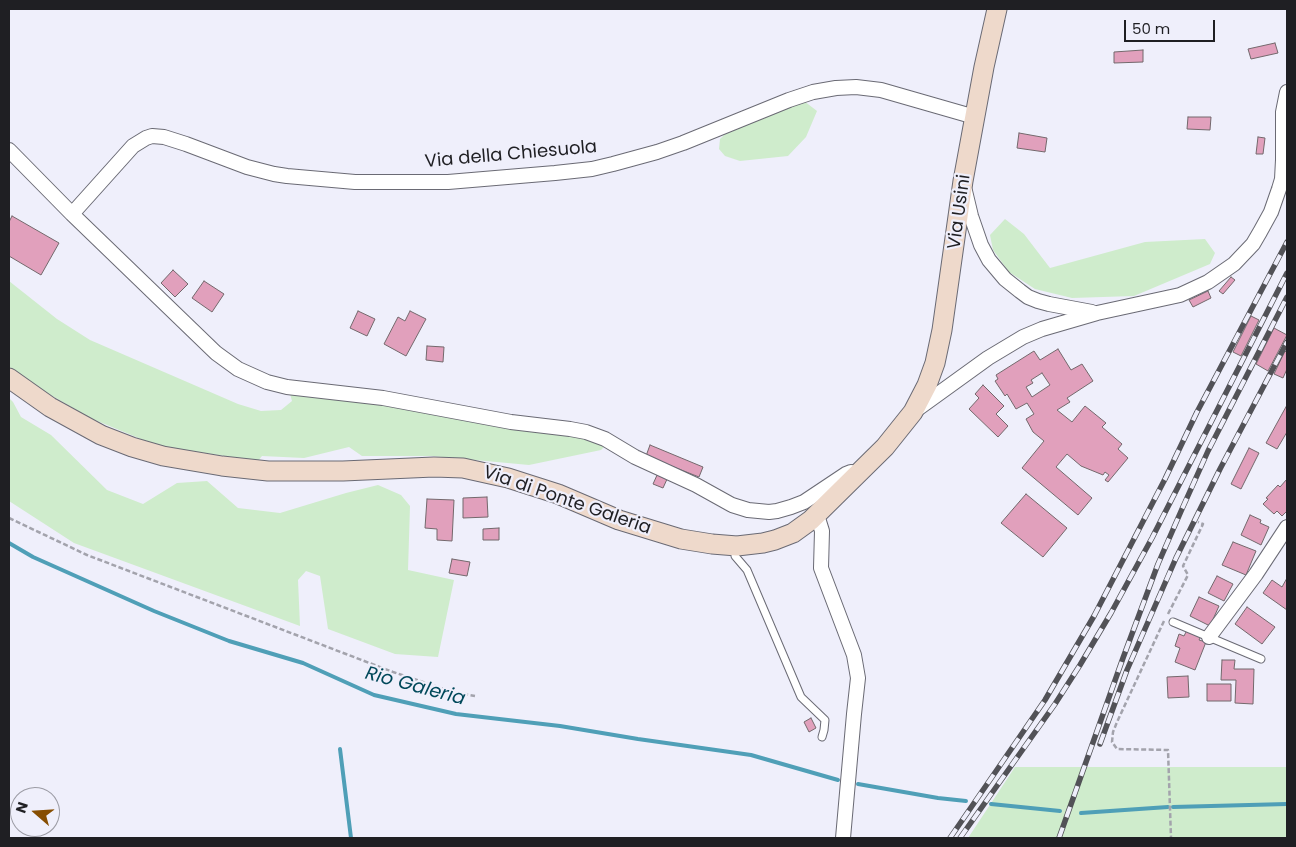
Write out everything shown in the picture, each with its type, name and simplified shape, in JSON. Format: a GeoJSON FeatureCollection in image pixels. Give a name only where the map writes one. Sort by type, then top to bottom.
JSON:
{"type":"FeatureCollection","features":[{"type":"Feature","properties":{"kind":"main road","name":"Via Usini"},"geometry":{"type":"LineString","coordinates":[[913,412],[931,374],[940,343],[963,181],[997,9]]}},
{"type":"Feature","properties":{"kind":"main road","name":"Via di Ponte Galeria"},"geometry":{"type":"LineString","coordinates":[[9,378],[50,407],[101,435],[163,456],[222,466],[268,471],[463,468],[508,478],[558,494],[619,520],[681,539],[737,546],[775,540],[793,533],[817,515],[886,446],[913,412]]}},
{"type":"Feature","properties":{"kind":"street","name":"Via della Chiesuola"},"geometry":{"type":"LineString","coordinates":[[72,214],[134,146],[152,136],[186,144],[247,167],[274,174],[355,182],[448,182],[592,169],[613,164],[683,143],[788,100],[813,92],[836,88],[856,87],[873,89],[975,117]]}},
{"type":"Feature","properties":{"kind":"street"},"geometry":{"type":"LineString","coordinates":[[913,412],[988,358],[1014,342],[1042,329],[1097,313],[1180,295],[1222,273],[1253,244],[1265,224],[1279,189],[1282,179],[1283,160],[1283,112],[1287,92]]}},
{"type":"Feature","properties":{"kind":"street"},"geometry":{"type":"LineString","coordinates":[[9,150],[72,214],[216,353],[238,369],[267,382],[287,387],[382,398],[510,422],[586,432],[605,440],[635,458],[696,485],[740,509],[777,511],[791,507],[804,502],[846,474],[851,472],[858,474]]}},
{"type":"Feature","properties":{"kind":"street"},"geometry":{"type":"LineString","coordinates":[[963,181],[970,216],[977,237],[989,260],[1005,279],[1028,297],[1038,301],[1097,313]]}},
{"type":"Feature","properties":{"kind":"street"},"geometry":{"type":"LineString","coordinates":[[817,515],[822,531],[821,568],[856,663],[858,678],[843,838]]}},
{"type":"Feature","properties":{"kind":"street"},"geometry":{"type":"LineString","coordinates":[[1209,637],[1256,574],[1287,526]]}},
{"type":"Feature","properties":{"kind":"lane"},"geometry":{"type":"LineString","coordinates":[[737,546],[735,556],[746,570],[800,698],[825,720],[822,736]]}},
{"type":"Feature","properties":{"kind":"lane"},"geometry":{"type":"LineString","coordinates":[[1173,622],[1261,659]]}},
{"type":"Feature","properties":{"kind":"path"},"geometry":{"type":"LineString","coordinates":[[9,518],[87,555],[383,669],[453,692],[476,696]]}},
{"type":"Feature","properties":{"kind":"path"},"geometry":{"type":"LineString","coordinates":[[1171,838],[1168,750],[1117,749],[1112,742],[1112,737],[1141,669],[1188,575],[1183,566],[1203,524],[1198,522]]}},
{"type":"Feature","properties":{"kind":"green space"},"geometry":{"type":"Polygon","coordinates":[[[804,101],[817,111],[806,137],[788,156],[740,161],[725,156],[719,149],[720,139],[732,127],[804,101]]]}},
{"type":"Feature","properties":{"kind":"green space"},"geometry":{"type":"Polygon","coordinates":[[[1005,219],[1024,234],[1050,268],[1145,242],[1205,239],[1215,253],[1210,264],[1134,296],[1072,298],[1035,289],[1009,272],[993,250],[990,235],[1005,219]]]}},
{"type":"Feature","properties":{"kind":"green space"},"geometry":{"type":"Polygon","coordinates":[[[9,281],[57,319],[90,340],[238,404],[261,411],[281,410],[292,401],[289,390],[558,429],[606,445],[601,450],[529,465],[432,456],[362,456],[349,447],[304,458],[262,456],[258,461],[158,446],[90,418],[37,387],[9,367],[9,281]]]}},
{"type":"Feature","properties":{"kind":"green space"},"geometry":{"type":"Polygon","coordinates":[[[9,398],[21,417],[51,435],[107,490],[143,504],[177,483],[207,481],[238,508],[280,513],[378,485],[401,495],[410,506],[408,570],[454,580],[438,657],[395,654],[328,629],[320,576],[306,571],[298,580],[300,626],[74,543],[9,501],[9,398]]]}},
{"type":"Feature","properties":{"kind":"green space"},"geometry":{"type":"Polygon","coordinates":[[[1015,767],[1287,767],[1287,838],[968,838],[1015,767]]]}},
{"type":"Feature","properties":{"kind":"building"},"geometry":{"type":"Polygon","coordinates":[[[1275,43],[1278,53],[1251,59],[1248,49],[1275,43]]]}},
{"type":"Feature","properties":{"kind":"building"},"geometry":{"type":"Polygon","coordinates":[[[1143,50],[1143,62],[1114,63],[1114,52],[1143,50]]]}},
{"type":"Feature","properties":{"kind":"building"},"geometry":{"type":"Polygon","coordinates":[[[1188,117],[1211,117],[1210,130],[1187,129],[1188,117]]]}},
{"type":"Feature","properties":{"kind":"building"},"geometry":{"type":"Polygon","coordinates":[[[1019,133],[1047,138],[1045,152],[1017,148],[1019,133]]]}},
{"type":"Feature","properties":{"kind":"building"},"geometry":{"type":"Polygon","coordinates":[[[1258,137],[1265,138],[1263,154],[1256,154],[1258,137]]]}},
{"type":"Feature","properties":{"kind":"building"},"geometry":{"type":"Polygon","coordinates":[[[12,216],[59,243],[41,275],[9,256],[9,222],[12,216]]]}},
{"type":"Feature","properties":{"kind":"building"},"geometry":{"type":"Polygon","coordinates":[[[173,270],[188,284],[175,297],[161,283],[173,270]]]}},
{"type":"Feature","properties":{"kind":"building"},"geometry":{"type":"Polygon","coordinates":[[[1231,277],[1235,280],[1223,294],[1219,291],[1231,277]]]}},
{"type":"Feature","properties":{"kind":"building"},"geometry":{"type":"Polygon","coordinates":[[[204,281],[224,294],[212,312],[192,298],[204,281]]]}},
{"type":"Feature","properties":{"kind":"building"},"geometry":{"type":"Polygon","coordinates":[[[1208,291],[1211,298],[1193,307],[1189,300],[1208,291]]]}},
{"type":"Feature","properties":{"kind":"building"},"geometry":{"type":"Polygon","coordinates":[[[358,311],[375,319],[367,336],[350,328],[358,311]]]}},
{"type":"Feature","properties":{"kind":"building"},"geometry":{"type":"Polygon","coordinates":[[[410,311],[426,319],[406,356],[384,344],[398,317],[405,321],[410,311]]]}},
{"type":"Feature","properties":{"kind":"building"},"geometry":{"type":"Polygon","coordinates":[[[1251,316],[1259,320],[1241,356],[1233,352],[1251,316]]]}},
{"type":"Feature","properties":{"kind":"building"},"geometry":{"type":"Polygon","coordinates":[[[1274,328],[1287,335],[1268,371],[1256,364],[1274,328]]]}},
{"type":"Feature","properties":{"kind":"building"},"geometry":{"type":"Polygon","coordinates":[[[427,346],[444,347],[443,362],[426,360],[427,346]]]}},
{"type":"Feature","properties":{"kind":"building"},"geometry":{"type":"Polygon","coordinates":[[[1058,349],[1071,370],[1082,364],[1093,381],[1067,398],[1070,402],[1057,410],[1072,422],[1085,406],[1106,423],[1102,427],[1122,444],[1118,449],[1128,458],[1108,482],[1105,480],[1109,475],[1105,472],[1103,475],[1081,466],[1067,454],[1056,467],[1092,498],[1078,515],[1022,468],[1044,441],[1033,432],[1026,419],[1034,414],[1027,403],[1016,409],[1007,394],[1005,396],[995,381],[998,379],[996,375],[1034,351],[1040,360],[1058,349]],[[1042,373],[1031,380],[1033,383],[1026,387],[1032,397],[1050,385],[1042,373]]]}},
{"type":"Feature","properties":{"kind":"building"},"geometry":{"type":"Polygon","coordinates":[[[1285,351],[1287,353],[1287,369],[1283,378],[1274,374],[1285,351]]]}},
{"type":"Feature","properties":{"kind":"building"},"geometry":{"type":"Polygon","coordinates":[[[983,385],[1004,406],[996,414],[1008,426],[998,437],[969,409],[979,398],[975,394],[983,385]]]}},
{"type":"Feature","properties":{"kind":"building"},"geometry":{"type":"Polygon","coordinates":[[[1287,405],[1287,432],[1277,449],[1266,443],[1287,405]]]}},
{"type":"Feature","properties":{"kind":"building"},"geometry":{"type":"Polygon","coordinates":[[[650,445],[703,467],[699,477],[646,456],[650,445]]]}},
{"type":"Feature","properties":{"kind":"building"},"geometry":{"type":"Polygon","coordinates":[[[1249,448],[1259,453],[1241,489],[1231,484],[1249,448]]]}},
{"type":"Feature","properties":{"kind":"building"},"geometry":{"type":"Polygon","coordinates":[[[658,473],[668,477],[663,488],[653,484],[658,473]]]}},
{"type":"Feature","properties":{"kind":"building"},"geometry":{"type":"Polygon","coordinates":[[[1287,479],[1287,511],[1282,516],[1277,511],[1274,514],[1263,504],[1278,485],[1280,487],[1287,479]]]}},
{"type":"Feature","properties":{"kind":"building"},"geometry":{"type":"Polygon","coordinates":[[[1026,494],[1067,528],[1043,557],[1001,523],[1026,494]]]}},
{"type":"Feature","properties":{"kind":"building"},"geometry":{"type":"Polygon","coordinates":[[[487,497],[488,517],[463,518],[463,498],[487,497]]]}},
{"type":"Feature","properties":{"kind":"building"},"geometry":{"type":"Polygon","coordinates":[[[427,499],[454,500],[452,541],[437,540],[437,529],[425,528],[427,499]]]}},
{"type":"Feature","properties":{"kind":"building"},"geometry":{"type":"Polygon","coordinates":[[[1250,515],[1261,520],[1260,523],[1269,527],[1261,545],[1241,535],[1250,515]]]}},
{"type":"Feature","properties":{"kind":"building"},"geometry":{"type":"Polygon","coordinates":[[[499,528],[499,540],[483,540],[483,529],[499,528]]]}},
{"type":"Feature","properties":{"kind":"building"},"geometry":{"type":"Polygon","coordinates":[[[1233,542],[1256,551],[1246,575],[1222,565],[1233,542]]]}},
{"type":"Feature","properties":{"kind":"building"},"geometry":{"type":"Polygon","coordinates":[[[452,559],[470,562],[467,576],[449,573],[452,559]]]}},
{"type":"Feature","properties":{"kind":"building"},"geometry":{"type":"Polygon","coordinates":[[[1217,576],[1233,584],[1224,601],[1208,593],[1217,576]]]}},
{"type":"Feature","properties":{"kind":"building"},"geometry":{"type":"Polygon","coordinates":[[[1287,578],[1287,610],[1263,593],[1272,580],[1282,587],[1287,578]]]}},
{"type":"Feature","properties":{"kind":"building"},"geometry":{"type":"Polygon","coordinates":[[[1199,597],[1219,606],[1210,626],[1190,616],[1199,597]]]}},
{"type":"Feature","properties":{"kind":"building"},"geometry":{"type":"Polygon","coordinates":[[[1247,607],[1275,627],[1262,644],[1235,624],[1247,607]]]}},
{"type":"Feature","properties":{"kind":"building"},"geometry":{"type":"Polygon","coordinates":[[[1187,630],[1201,636],[1199,640],[1206,642],[1195,670],[1175,662],[1180,648],[1175,646],[1179,634],[1184,636],[1187,630]]]}},
{"type":"Feature","properties":{"kind":"building"},"geometry":{"type":"Polygon","coordinates":[[[1222,660],[1235,660],[1234,669],[1254,669],[1253,704],[1235,703],[1236,680],[1221,680],[1222,660]]]}},
{"type":"Feature","properties":{"kind":"building"},"geometry":{"type":"Polygon","coordinates":[[[1188,676],[1189,697],[1168,698],[1167,677],[1188,676]]]}},
{"type":"Feature","properties":{"kind":"building"},"geometry":{"type":"Polygon","coordinates":[[[1207,684],[1231,684],[1231,701],[1207,701],[1207,684]]]}},
{"type":"Feature","properties":{"kind":"building"},"geometry":{"type":"Polygon","coordinates":[[[811,718],[816,728],[809,732],[804,722],[811,718]]]}},
{"type":"Feature","properties":{"kind":"waterway","name":"Rio Galeria"},"geometry":{"type":"LineString","coordinates":[[9,543],[33,557],[154,611],[229,641],[303,663],[374,695],[456,714],[560,726],[751,755],[838,780]]}},
{"type":"Feature","properties":{"kind":"waterway"},"geometry":{"type":"LineString","coordinates":[[340,749],[351,838]]}},
{"type":"Feature","properties":{"kind":"waterway","name":"Rio Galeria"},"geometry":{"type":"LineString","coordinates":[[858,784],[966,801]]}},
{"type":"Feature","properties":{"kind":"waterway","name":"Rio Galeria"},"geometry":{"type":"LineString","coordinates":[[991,804],[1060,811]]}},
{"type":"Feature","properties":{"kind":"waterway","name":"Rio Galeria"},"geometry":{"type":"LineString","coordinates":[[1173,807],[1287,804]]}},
{"type":"Feature","properties":{"kind":"waterway","name":"Rio Galeria"},"geometry":{"type":"LineString","coordinates":[[1081,813],[1168,807]]}},
{"type":"Feature","properties":{"kind":"railway"},"geometry":{"type":"LineString","coordinates":[[950,838],[1045,700],[1094,616],[1165,479],[1197,412],[1287,242]]}},
{"type":"Feature","properties":{"kind":"railway"},"geometry":{"type":"LineString","coordinates":[[960,838],[1055,704],[1111,613],[1152,538],[1287,273]]}},
{"type":"Feature","properties":{"kind":"railway"},"geometry":{"type":"LineString","coordinates":[[1059,838],[1158,564],[1208,451],[1287,297]]}},
{"type":"Feature","properties":{"kind":"railway"},"geometry":{"type":"LineString","coordinates":[[1100,744],[1127,670],[1176,558],[1220,469],[1287,342]]}}]}
